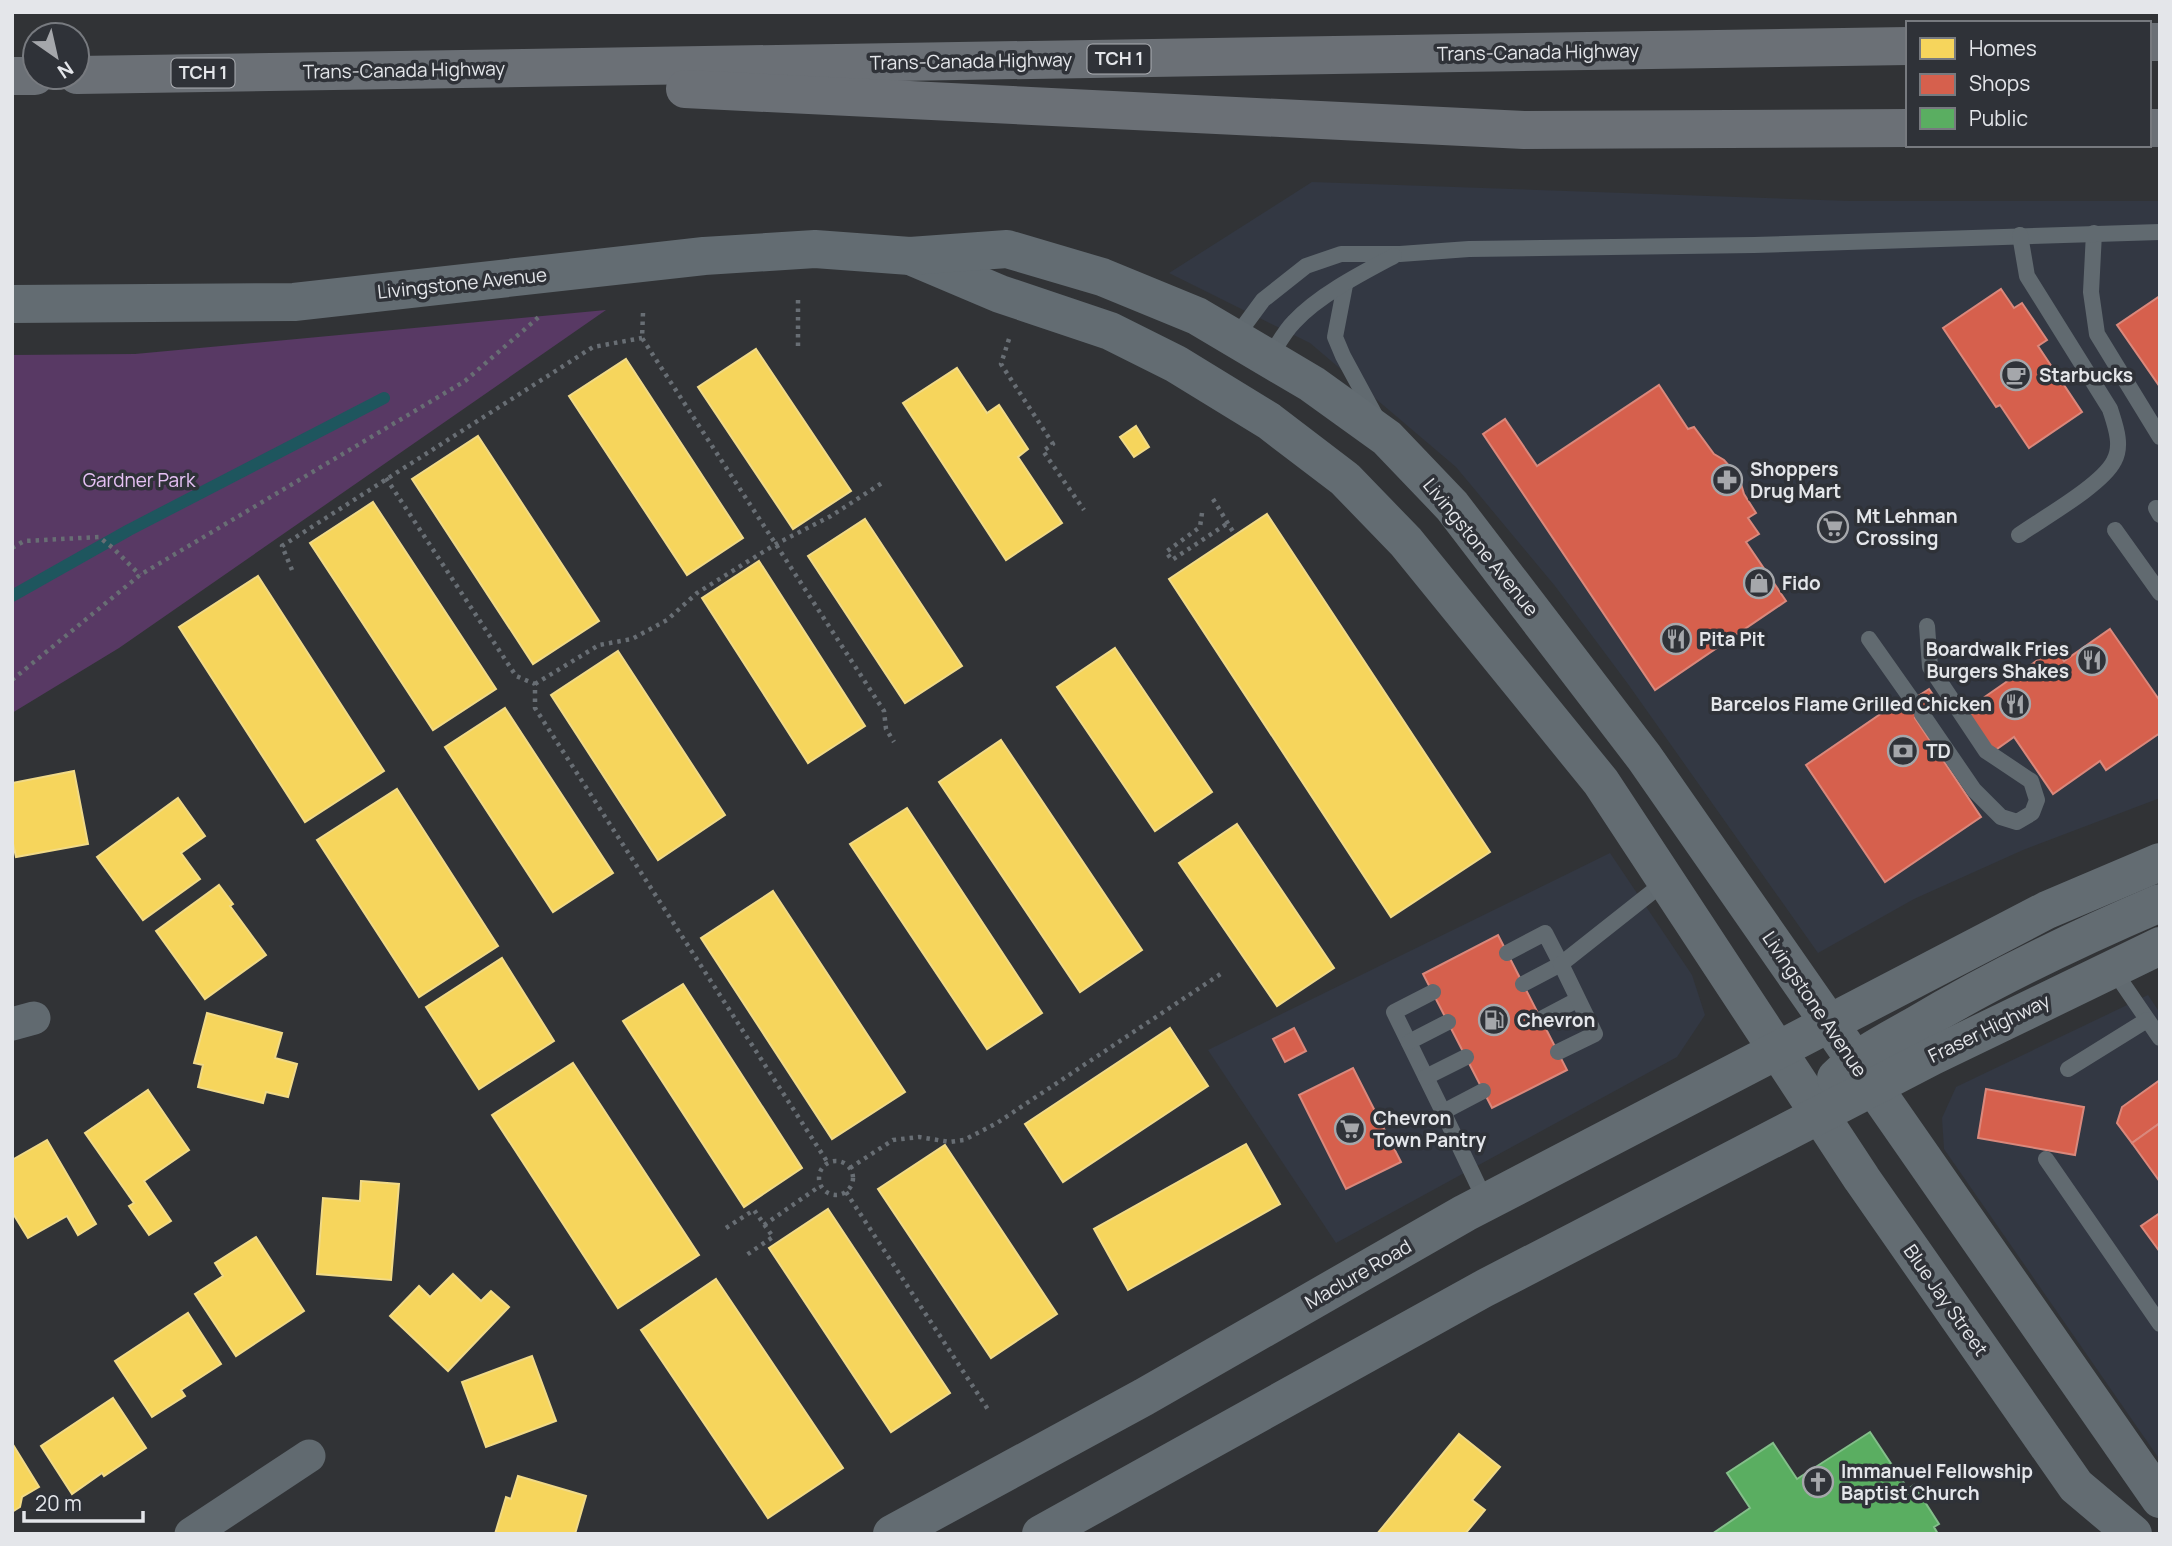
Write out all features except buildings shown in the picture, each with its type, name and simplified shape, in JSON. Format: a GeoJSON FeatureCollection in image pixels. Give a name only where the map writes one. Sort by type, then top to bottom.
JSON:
{"type":"FeatureCollection","features":[{"type":"Feature","properties":{"kind":"highway","name":"Trans-Canada Highway"},"geometry":{"type":"LineString","coordinates":[[91,75],[1906,46]]}},
{"type":"Feature","properties":{"kind":"highway"},"geometry":{"type":"LineString","coordinates":[[330,72],[1524,130],[1906,128]]}},
{"type":"Feature","properties":{"kind":"street","name":"Livingstone Avenue"},"geometry":{"type":"LineString","coordinates":[[12,304],[294,302],[704,256],[815,249],[910,256],[1007,249],[1102,277],[1197,316],[1312,384],[1387,438],[1452,506],[1644,757],[1864,1074]]}},
{"type":"Feature","properties":{"kind":"street","name":"Livingstone Avenue"},"geometry":{"type":"LineString","coordinates":[[910,256],[1000,294],[1110,331],[1175,364],[1269,421],[1345,479],[1406,542],[1601,782],[1777,1050]]}},
{"type":"Feature","properties":{"kind":"street"},"geometry":{"type":"LineString","coordinates":[[1224,394],[1235,338]]}},
{"type":"Feature","properties":{"kind":"street"},"geometry":{"type":"LineString","coordinates":[[1224,394],[1269,358]]}},
{"type":"Feature","properties":{"kind":"street"},"geometry":{"type":"LineString","coordinates":[[1829,1023],[2047,911],[2160,862]]}},
{"type":"Feature","properties":{"kind":"street"},"geometry":{"type":"LineString","coordinates":[[2155,1482],[1864,1074],[1954,1002],[2089,934],[2160,903]]}},
{"type":"Feature","properties":{"kind":"street","name":"Fraser Highway"},"geometry":{"type":"LineString","coordinates":[[1820,1115],[1864,1074],[2160,946]]}},
{"type":"Feature","properties":{"kind":"street","name":"Maclure Road"},"geometry":{"type":"LineString","coordinates":[[892,1534],[1144,1397],[1486,1202],[1829,1023]]}},
{"type":"Feature","properties":{"kind":"street","name":"Blue Jay Street"},"geometry":{"type":"LineString","coordinates":[[1777,1050],[1862,1179],[2076,1486],[2133,1534]]}},
{"type":"Feature","properties":{"kind":"street"},"geometry":{"type":"LineString","coordinates":[[1041,1534],[1483,1289],[1820,1115]]}},
{"type":"Feature","properties":{"kind":"street"},"geometry":{"type":"LineString","coordinates":[[191,1534],[309,1456]]}},
{"type":"Feature","properties":{"kind":"lane"},"geometry":{"type":"LineString","coordinates":[[1235,338],[1263,300],[1306,267],[1341,254],[1400,254],[1469,249],[1727,246],[2160,232]]}},
{"type":"Feature","properties":{"kind":"lane"},"geometry":{"type":"LineString","coordinates":[[2094,233],[2091,292],[2097,334],[2160,437]]}},
{"type":"Feature","properties":{"kind":"lane"},"geometry":{"type":"LineString","coordinates":[[2019,535],[2099,479],[2115,460],[2118,432],[2110,409],[2027,276],[2020,235]]}},
{"type":"Feature","properties":{"kind":"lane"},"geometry":{"type":"LineString","coordinates":[[1269,358],[1293,322],[1318,302],[1368,270],[1400,254]]}},
{"type":"Feature","properties":{"kind":"lane"},"geometry":{"type":"LineString","coordinates":[[1345,285],[1335,337],[1387,438]]}},
{"type":"Feature","properties":{"kind":"lane"},"geometry":{"type":"LineString","coordinates":[[2115,530],[2160,593]]}},
{"type":"Feature","properties":{"kind":"lane"},"geometry":{"type":"LineString","coordinates":[[1870,639],[1974,790],[2001,817],[2017,822],[2032,813],[2037,800],[2031,780],[1986,751],[1930,667],[1927,626]]}},
{"type":"Feature","properties":{"kind":"lane"},"geometry":{"type":"LineString","coordinates":[[1523,984],[1561,964],[1666,881]]}},
{"type":"Feature","properties":{"kind":"lane"},"geometry":{"type":"LineString","coordinates":[[1507,953],[1545,933],[1561,964],[1595,1034],[1558,1052]]}},
{"type":"Feature","properties":{"kind":"lane"},"geometry":{"type":"LineString","coordinates":[[2112,968],[2160,1038]]}},
{"type":"Feature","properties":{"kind":"lane"},"geometry":{"type":"LineString","coordinates":[[1433,992],[1394,1012],[1486,1202]]}},
{"type":"Feature","properties":{"kind":"lane"},"geometry":{"type":"LineString","coordinates":[[1541,1019],[1577,1000]]}},
{"type":"Feature","properties":{"kind":"lane"},"geometry":{"type":"LineString","coordinates":[[2068,1069],[2147,1020]]}},
{"type":"Feature","properties":{"kind":"lane"},"geometry":{"type":"LineString","coordinates":[[1409,1042],[1448,1022]]}},
{"type":"Feature","properties":{"kind":"lane"},"geometry":{"type":"LineString","coordinates":[[1426,1077],[1466,1057]]}},
{"type":"Feature","properties":{"kind":"lane"},"geometry":{"type":"LineString","coordinates":[[1443,1112],[1483,1091]]}},
{"type":"Feature","properties":{"kind":"lane"},"geometry":{"type":"LineString","coordinates":[[2046,1158],[2160,1324]]}},
{"type":"Feature","properties":{"kind":"path"},"geometry":{"type":"LineString","coordinates":[[12,680],[140,575],[465,381],[522,333],[591,268]]}},
{"type":"Feature","properties":{"kind":"path"},"geometry":{"type":"LineString","coordinates":[[798,300],[798,347]]}},
{"type":"Feature","properties":{"kind":"path"},"geometry":{"type":"LineString","coordinates":[[643,313],[642,338],[884,711],[886,729],[894,742]]}},
{"type":"Feature","properties":{"kind":"path"},"geometry":{"type":"LineString","coordinates":[[1012,328],[1001,364],[1052,444],[1043,451],[1084,510]]}},
{"type":"Feature","properties":{"kind":"path"},"geometry":{"type":"LineString","coordinates":[[292,570],[282,546],[593,347],[642,338]]}},
{"type":"Feature","properties":{"kind":"path"},"geometry":{"type":"LineString","coordinates":[[386,478],[516,676],[535,684]]}},
{"type":"Feature","properties":{"kind":"path"},"geometry":{"type":"LineString","coordinates":[[535,684],[599,645],[632,639],[667,620],[697,593],[886,481]]}},
{"type":"Feature","properties":{"kind":"path"},"geometry":{"type":"LineString","coordinates":[[1213,499],[1235,535]]}},
{"type":"Feature","properties":{"kind":"path"},"geometry":{"type":"LineString","coordinates":[[1202,513],[1200,527],[1166,552],[1172,560],[1228,523]]}},
{"type":"Feature","properties":{"kind":"path"},"geometry":{"type":"LineString","coordinates":[[12,548],[24,541],[99,537],[140,575]]}},
{"type":"Feature","properties":{"kind":"path"},"geometry":{"type":"LineString","coordinates":[[535,684],[535,708],[828,1163]]}},
{"type":"Feature","properties":{"kind":"path"},"geometry":{"type":"LineString","coordinates":[[850,1168],[893,1140],[919,1137],[950,1142],[975,1135],[1222,973]]}},
{"type":"Feature","properties":{"kind":"path"},"geometry":{"type":"LineString","coordinates":[[842,1162],[850,1168],[853,1181],[846,1192],[834,1195],[820,1186],[821,1170],[828,1163],[842,1162]]}},
{"type":"Feature","properties":{"kind":"path"},"geometry":{"type":"LineString","coordinates":[[764,1225],[820,1186]]}},
{"type":"Feature","properties":{"kind":"path"},"geometry":{"type":"LineString","coordinates":[[846,1192],[989,1411]]}},
{"type":"Feature","properties":{"kind":"path"},"geometry":{"type":"LineString","coordinates":[[726,1227],[754,1210],[773,1237],[745,1256]]}},
{"type":"Feature","properties":{"kind":"shaded area","name":"Mt Lehman Crossing"},"geometry":{"type":"Polygon","coordinates":[[[1312,182],[1850,201],[2160,201],[2160,798],[2023,850],[1914,899],[1818,953],[1628,684],[1555,586],[1456,467],[1310,343],[1169,273],[1312,182]]]}},
{"type":"Feature","properties":{"kind":"shaded area"},"geometry":{"type":"Polygon","coordinates":[[[1610,853],[1692,975],[1705,1015],[1677,1057],[1336,1243],[1208,1050],[1610,853]]]}},
{"type":"Feature","properties":{"kind":"shaded area"},"geometry":{"type":"Polygon","coordinates":[[[2148,995],[2160,1013],[2160,1460],[1944,1149],[1942,1118],[1956,1087],[2148,995]]]}},
{"type":"Feature","properties":{"kind":"green space","name":"Gardner Park"},"geometry":{"type":"Polygon","coordinates":[[[606,310],[119,648],[12,713],[12,355],[135,354],[606,310]]]}},
{"type":"Feature","properties":{"kind":"waterway"},"geometry":{"type":"LineString","coordinates":[[12,596],[129,530],[384,398]]}},
{"type":"Feature","properties":{"kind":"place","name":"Starbucks"},"geometry":{"type":"Point","coordinates":[2016,375]}},
{"type":"Feature","properties":{"kind":"place","name":"Shoppers Drug Mart"},"geometry":{"type":"Point","coordinates":[1727,480]}},
{"type":"Feature","properties":{"kind":"place","name":"Mt Lehman Crossing"},"geometry":{"type":"Point","coordinates":[1833,527]}},
{"type":"Feature","properties":{"kind":"place","name":"Fido"},"geometry":{"type":"Point","coordinates":[1759,583]}},
{"type":"Feature","properties":{"kind":"place","name":"Pita Pit"},"geometry":{"type":"Point","coordinates":[1676,639]}},
{"type":"Feature","properties":{"kind":"place","name":"Boardwalk Fries Burgers Shakes"},"geometry":{"type":"Point","coordinates":[2092,660]}},
{"type":"Feature","properties":{"kind":"place","name":"Barcelos Flame Grilled Chicken"},"geometry":{"type":"Point","coordinates":[2015,704]}},
{"type":"Feature","properties":{"kind":"place","name":"TD"},"geometry":{"type":"Point","coordinates":[1903,751]}},
{"type":"Feature","properties":{"kind":"place","name":"Chevron"},"geometry":{"type":"Point","coordinates":[1494,1020]}},
{"type":"Feature","properties":{"kind":"place","name":"Chevron Town Pantry"},"geometry":{"type":"Point","coordinates":[1350,1129]}},
{"type":"Feature","properties":{"kind":"place","name":"Immanuel Fellowship Baptist Church"},"geometry":{"type":"Point","coordinates":[1818,1482]}}]}
